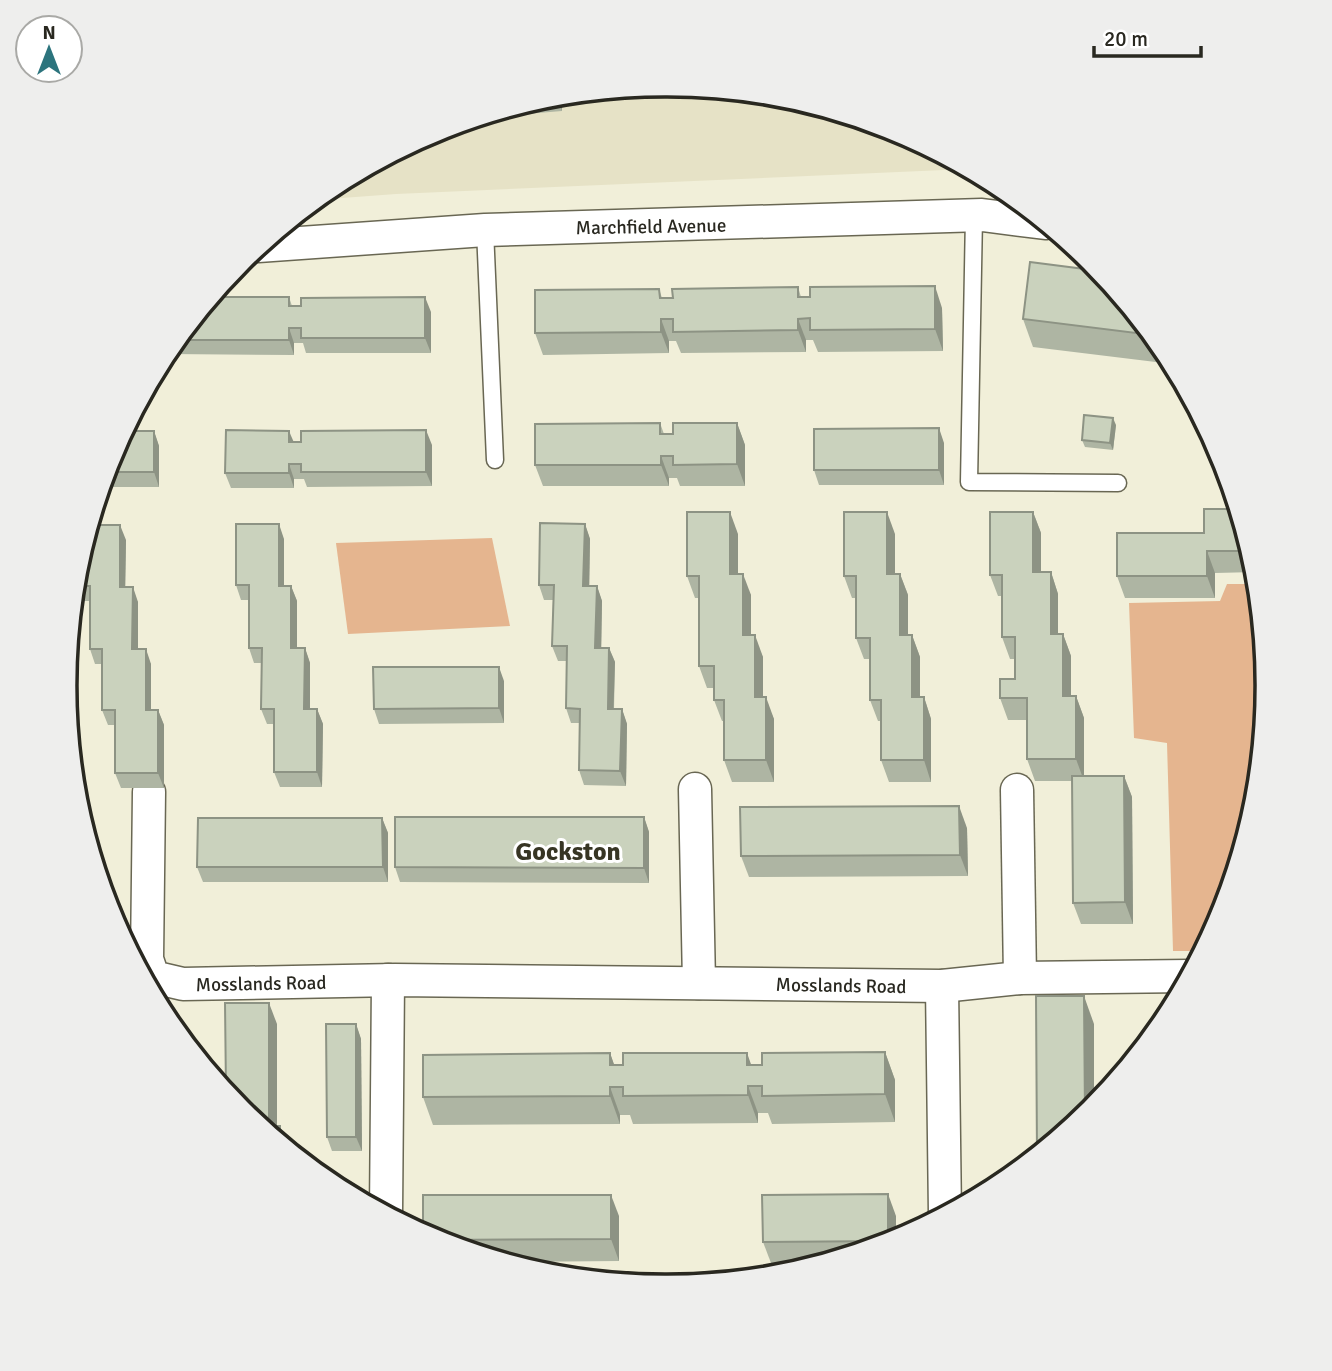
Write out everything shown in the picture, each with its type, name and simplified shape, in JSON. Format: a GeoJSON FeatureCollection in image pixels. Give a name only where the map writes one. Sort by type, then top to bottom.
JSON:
{"type":"FeatureCollection","features":[{"type":"Feature","properties":{"kind":"street","name":"Marchfield Avenue"},"geometry":{"type":"LineString","coordinates":[[276,245],[485,230],[974,216],[1029,221]]}},
{"type":"Feature","properties":{"kind":"street"},"geometry":{"type":"LineString","coordinates":[[695,789],[699,983]]}},
{"type":"Feature","properties":{"kind":"street"},"geometry":{"type":"LineString","coordinates":[[1017,789],[1020,978]]}},
{"type":"Feature","properties":{"kind":"street","name":"Mosslands Road"},"geometry":{"type":"LineString","coordinates":[[149,792],[147,960],[150,969]]}},
{"type":"Feature","properties":{"kind":"street","name":"Mosslands Road"},"geometry":{"type":"LineString","coordinates":[[155,977],[183,984],[388,980],[942,986],[1020,978],[1178,976]]}},
{"type":"Feature","properties":{"kind":"street"},"geometry":{"type":"LineString","coordinates":[[386,1204],[388,980]]}},
{"type":"Feature","properties":{"kind":"street"},"geometry":{"type":"LineString","coordinates":[[942,986],[945,1204]]}},
{"type":"Feature","properties":{"kind":"lane"},"geometry":{"type":"LineString","coordinates":[[974,216],[969,482],[1118,483]]}},
{"type":"Feature","properties":{"kind":"lane"},"geometry":{"type":"LineString","coordinates":[[485,230],[495,460]]}},
{"type":"Feature","properties":{"kind":"shaded area"},"geometry":{"type":"Polygon","coordinates":[[[666,96],[743,102],[818,117],[891,141],[950,170],[335,198],[405,157],[477,128],[551,108],[666,96]]]}},
{"type":"Feature","properties":{"kind":"shaded area"},"geometry":{"type":"Polygon","coordinates":[[[492,538],[510,626],[348,634],[336,543],[492,538]]]}},
{"type":"Feature","properties":{"kind":"shaded area"},"geometry":{"type":"Polygon","coordinates":[[[1227,584],[1246,584],[1254,647],[1255,685],[1250,762],[1235,838],[1210,911],[1191,951],[1173,951],[1167,743],[1134,738],[1129,603],[1220,601],[1227,584]]]}},
{"type":"Feature","properties":{"kind":"building"},"geometry":{"type":"Polygon","coordinates":[[[1030,262],[1082,269],[1109,297],[1138,333],[1023,319],[1030,262]]]}},
{"type":"Feature","properties":{"kind":"building"},"geometry":{"type":"Polygon","coordinates":[[[935,286],[935,329],[810,330],[810,318],[798,319],[798,330],[673,332],[673,319],[661,319],[661,332],[535,333],[535,290],[659,289],[660,298],[673,298],[672,289],[798,287],[798,297],[810,297],[810,287],[935,286]]]}},
{"type":"Feature","properties":{"kind":"building"},"geometry":{"type":"Polygon","coordinates":[[[223,297],[289,297],[289,306],[301,306],[301,298],[425,297],[425,338],[301,338],[301,328],[289,328],[289,340],[189,340],[223,297]]]}},
{"type":"Feature","properties":{"kind":"building"},"geometry":{"type":"Polygon","coordinates":[[[1084,415],[1113,418],[1110,443],[1082,440],[1084,415]]]}},
{"type":"Feature","properties":{"kind":"building"},"geometry":{"type":"Polygon","coordinates":[[[660,423],[660,434],[673,434],[673,423],[737,423],[737,464],[673,465],[673,456],[661,456],[661,465],[535,465],[535,424],[660,423]]]}},
{"type":"Feature","properties":{"kind":"building"},"geometry":{"type":"Polygon","coordinates":[[[939,428],[939,470],[814,470],[814,429],[939,428]]]}},
{"type":"Feature","properties":{"kind":"building"},"geometry":{"type":"Polygon","coordinates":[[[226,430],[289,431],[289,442],[301,442],[301,431],[426,430],[426,472],[301,472],[301,464],[289,464],[289,473],[225,473],[226,430]]]}},
{"type":"Feature","properties":{"kind":"building"},"geometry":{"type":"Polygon","coordinates":[[[135,431],[154,431],[154,472],[117,472],[135,431]]]}},
{"type":"Feature","properties":{"kind":"building"},"geometry":{"type":"Polygon","coordinates":[[[1204,509],[1228,509],[1239,551],[1207,551],[1207,576],[1117,576],[1117,533],[1204,533],[1204,509]]]}},
{"type":"Feature","properties":{"kind":"building"},"geometry":{"type":"Polygon","coordinates":[[[687,512],[730,512],[730,574],[743,574],[743,635],[755,635],[755,697],[766,697],[766,760],[724,760],[724,700],[714,700],[714,666],[699,666],[699,576],[687,576],[687,512]]]}},
{"type":"Feature","properties":{"kind":"building"},"geometry":{"type":"Polygon","coordinates":[[[844,512],[887,512],[887,574],[900,574],[900,635],[912,635],[912,697],[924,697],[924,760],[881,760],[881,700],[870,700],[870,638],[856,638],[856,576],[844,576],[844,512]]]}},
{"type":"Feature","properties":{"kind":"building"},"geometry":{"type":"Polygon","coordinates":[[[990,512],[1033,512],[1033,572],[1051,572],[1051,634],[1063,634],[1063,696],[1076,696],[1076,759],[1027,759],[1027,698],[1000,698],[1000,679],[1015,679],[1015,637],[1002,637],[1002,575],[990,575],[990,512]]]}},
{"type":"Feature","properties":{"kind":"building"},"geometry":{"type":"Polygon","coordinates":[[[540,523],[585,524],[583,586],[597,586],[595,648],[609,648],[608,709],[622,709],[620,771],[579,770],[580,709],[566,708],[567,646],[552,646],[554,585],[539,585],[540,523]]]}},
{"type":"Feature","properties":{"kind":"building"},"geometry":{"type":"Polygon","coordinates":[[[236,524],[279,524],[279,586],[291,586],[291,648],[305,648],[304,709],[317,709],[317,772],[274,772],[274,709],[261,709],[262,648],[249,648],[249,585],[236,585],[236,524]]]}},
{"type":"Feature","properties":{"kind":"building"},"geometry":{"type":"Polygon","coordinates":[[[99,525],[120,525],[120,587],[133,587],[132,649],[146,649],[146,710],[158,710],[158,773],[115,773],[115,710],[102,710],[102,649],[90,649],[90,586],[86,586],[99,525]]]}},
{"type":"Feature","properties":{"kind":"building"},"geometry":{"type":"Polygon","coordinates":[[[373,667],[499,667],[499,708],[374,709],[373,667]]]}},
{"type":"Feature","properties":{"kind":"building"},"geometry":{"type":"Polygon","coordinates":[[[1072,776],[1124,776],[1125,902],[1073,903],[1072,776]]]}},
{"type":"Feature","properties":{"kind":"building"},"geometry":{"type":"Polygon","coordinates":[[[959,806],[960,855],[741,856],[740,807],[959,806]]]}},
{"type":"Feature","properties":{"kind":"building"},"geometry":{"type":"Polygon","coordinates":[[[395,817],[644,817],[644,868],[395,867],[395,817]]]}},
{"type":"Feature","properties":{"kind":"building"},"geometry":{"type":"Polygon","coordinates":[[[198,818],[382,818],[383,867],[197,867],[198,818]]]}},
{"type":"Feature","properties":{"kind":"building"},"geometry":{"type":"Polygon","coordinates":[[[1036,996],[1084,996],[1085,1099],[1037,1143],[1036,996]]]}},
{"type":"Feature","properties":{"kind":"building"},"geometry":{"type":"Polygon","coordinates":[[[225,1003],[269,1003],[269,1120],[226,1077],[225,1003]]]}},
{"type":"Feature","properties":{"kind":"building"},"geometry":{"type":"Polygon","coordinates":[[[326,1024],[356,1024],[356,1137],[327,1137],[326,1024]]]}},
{"type":"Feature","properties":{"kind":"building"},"geometry":{"type":"Polygon","coordinates":[[[885,1052],[885,1094],[762,1096],[762,1086],[748,1086],[748,1095],[623,1096],[623,1087],[610,1087],[610,1096],[423,1097],[423,1055],[610,1053],[610,1065],[623,1065],[623,1053],[747,1053],[747,1065],[762,1065],[762,1053],[885,1052]]]}},
{"type":"Feature","properties":{"kind":"building"},"geometry":{"type":"Polygon","coordinates":[[[888,1194],[888,1231],[860,1241],[763,1242],[762,1195],[888,1194]]]}},
{"type":"Feature","properties":{"kind":"building"},"geometry":{"type":"Polygon","coordinates":[[[423,1195],[611,1195],[611,1239],[468,1240],[423,1222],[423,1195]]]}},
{"type":"Feature","properties":{"kind":"district","name":"Gockston"},"geometry":{"type":"Point","coordinates":[568,851]}}]}
